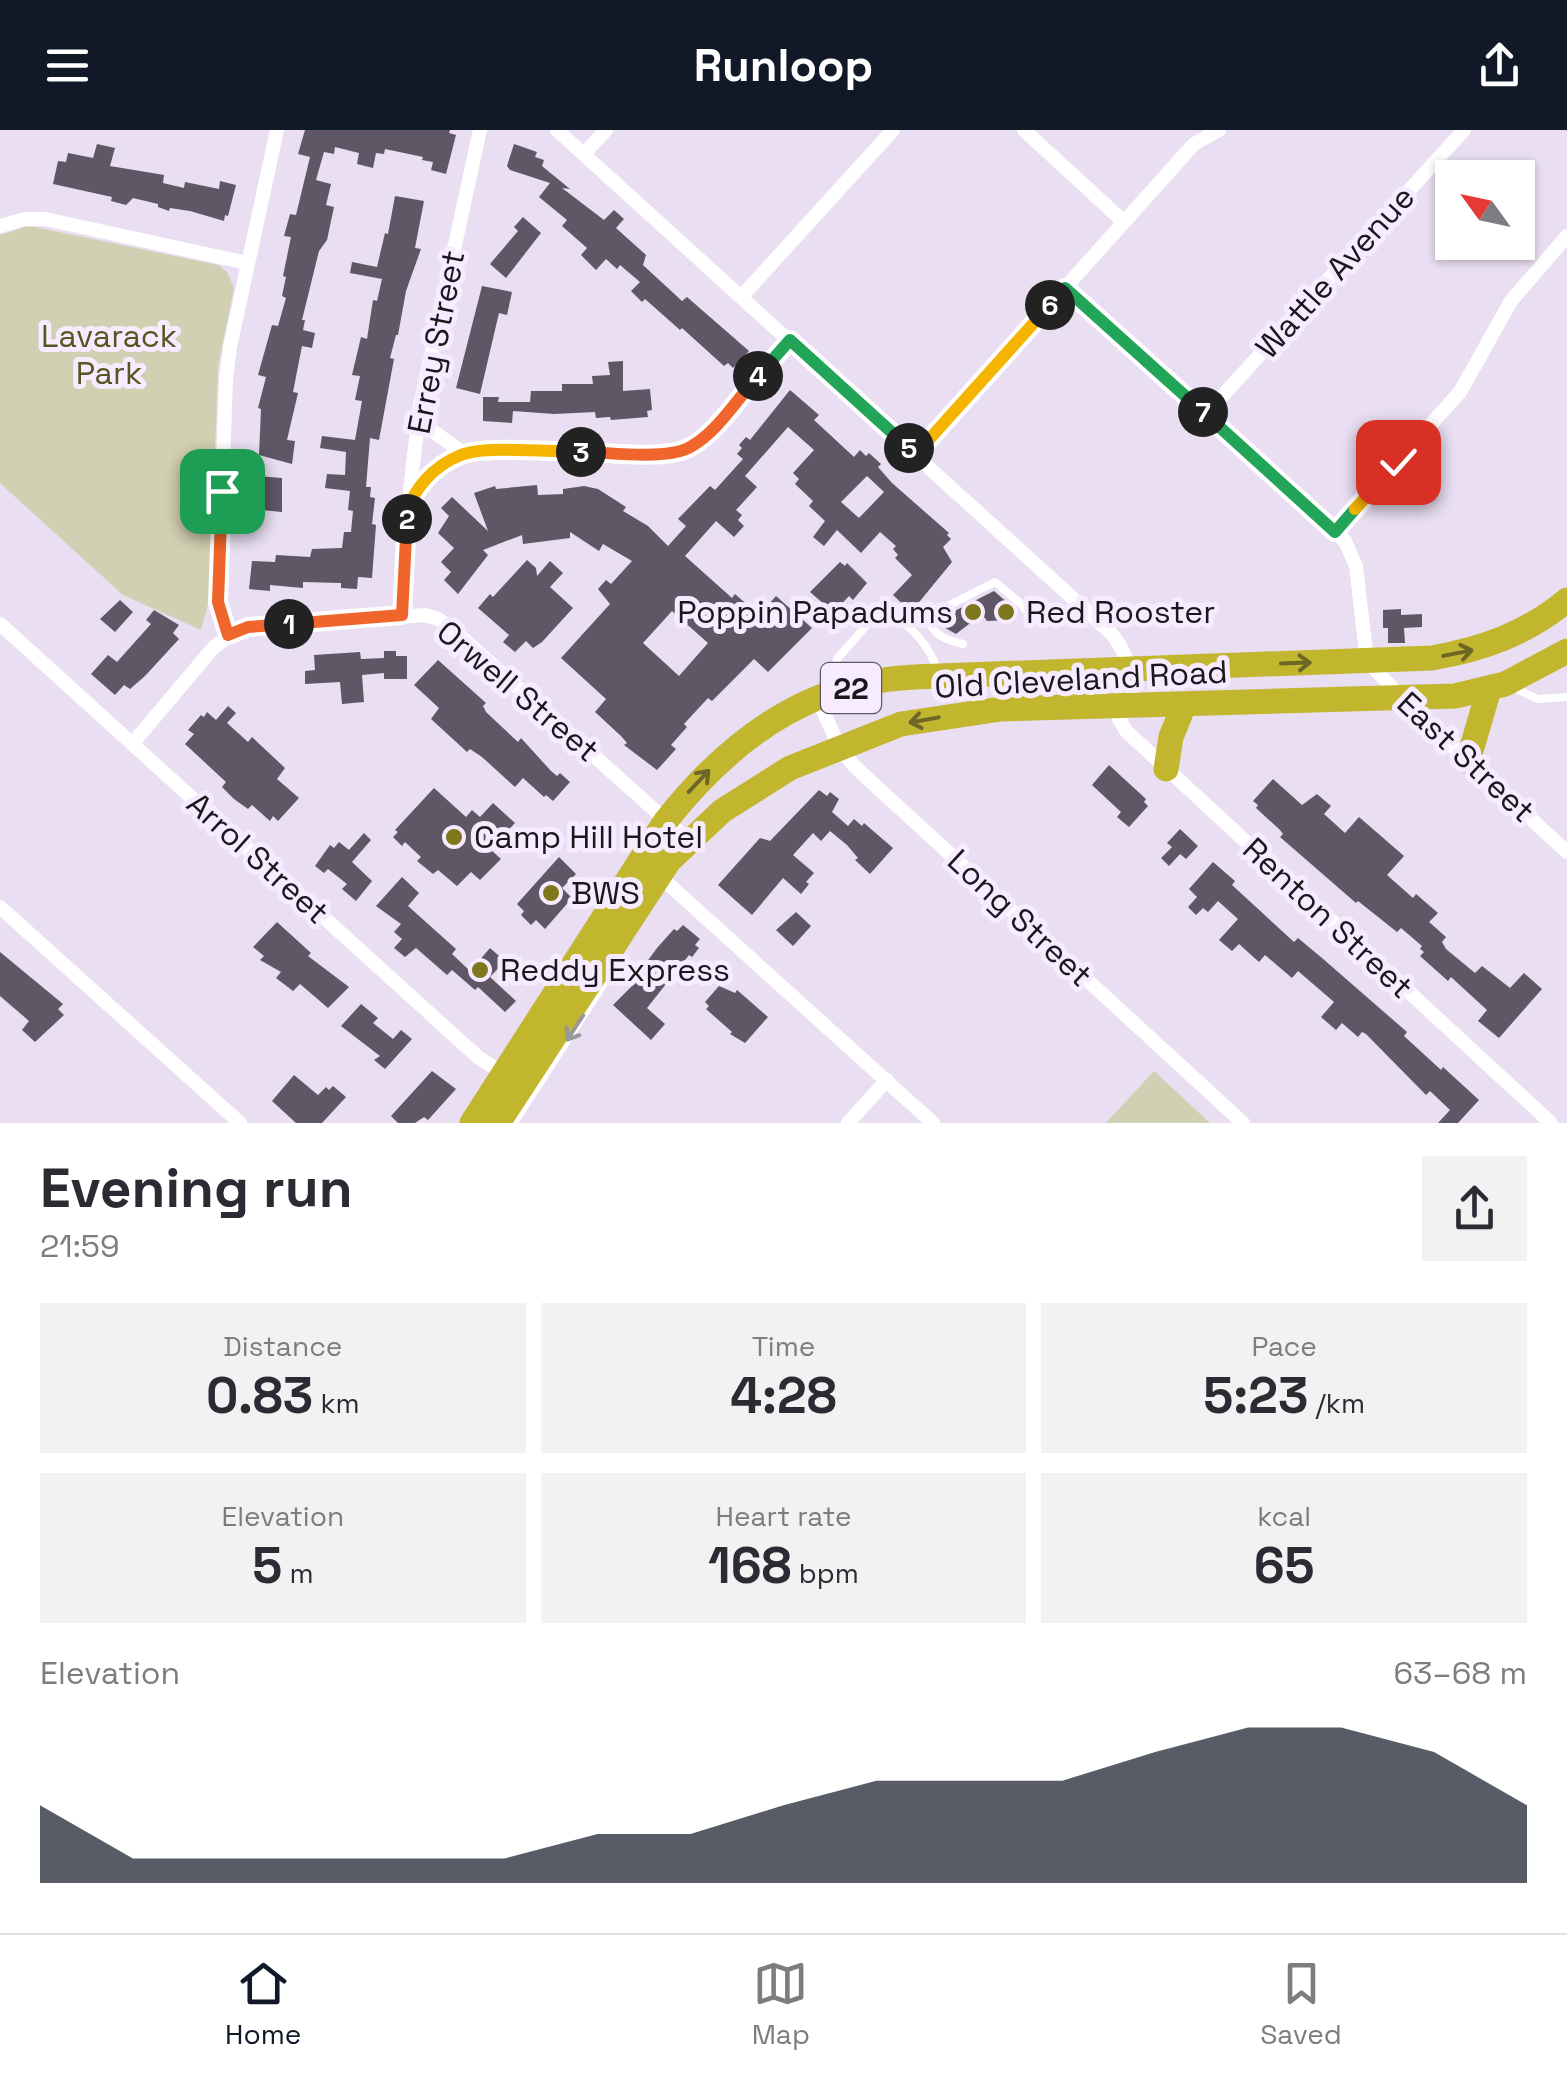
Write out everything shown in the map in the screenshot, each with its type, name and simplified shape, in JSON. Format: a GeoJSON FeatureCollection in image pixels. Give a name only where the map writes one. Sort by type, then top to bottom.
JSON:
{"type":"FeatureCollection","features":[{"type":"Feature","properties":{"kind":"highway","name":"Old Cleveland Road"},"geometry":{"type":"LineString","coordinates":[[651,881],[665,822],[697,782],[734,747],[780,716],[825,696],[876,681],[939,676],[1432,658],[1476,650],[1529,627],[1567,600]]}},
{"type":"Feature","properties":{"kind":"highway","name":"Old Cleveland Road"},"geometry":{"type":"LineString","coordinates":[[472,1123],[513,1080],[651,881],[688,840],[769,779],[839,747],[901,724],[1002,710],[1455,696],[1497,686],[1567,650]]}},
{"type":"Feature","properties":{"kind":"highway"},"geometry":{"type":"LineString","coordinates":[[1468,761],[1497,686]]}},
{"type":"Feature","properties":{"kind":"highway"},"geometry":{"type":"LineString","coordinates":[[1166,769],[1171,737],[1184,706]]}},
{"type":"Feature","properties":{"kind":"highway","name":"Old Cleveland Road"},"geometry":{"type":"LineString","coordinates":[[498,1123],[513,1080]]}},
{"type":"Feature","properties":{"kind":"street"},"geometry":{"type":"LineString","coordinates":[[132,744],[214,646],[228,635],[218,602],[226,379],[277,130]]}},
{"type":"Feature","properties":{"kind":"street","name":"Errey Street"},"geometry":{"type":"LineString","coordinates":[[402,615],[408,506],[420,406],[480,130]]}},
{"type":"Feature","properties":{"kind":"street"},"geometry":{"type":"LineString","coordinates":[[557,130],[1111,633],[1120,644],[1128,669],[1132,697],[1126,707]]}},
{"type":"Feature","properties":{"kind":"street"},"geometry":{"type":"LineString","coordinates":[[584,154],[606,130]]}},
{"type":"Feature","properties":{"kind":"street"},"geometry":{"type":"LineString","coordinates":[[742,296],[892,130]]}},
{"type":"Feature","properties":{"kind":"street"},"geometry":{"type":"LineString","coordinates":[[1024,130],[1124,222]]}},
{"type":"Feature","properties":{"kind":"street"},"geometry":{"type":"LineString","coordinates":[[916,454],[1194,144],[1219,130]]}},
{"type":"Feature","properties":{"kind":"street","name":"Wattle Avenue"},"geometry":{"type":"LineString","coordinates":[[1206,414],[1464,130]]}},
{"type":"Feature","properties":{"kind":"street"},"geometry":{"type":"LineString","coordinates":[[0,226],[25,219],[45,219],[248,263]]}},
{"type":"Feature","properties":{"kind":"street"},"geometry":{"type":"LineString","coordinates":[[1335,532],[1460,392],[1510,300],[1567,236]]}},
{"type":"Feature","properties":{"kind":"street"},"geometry":{"type":"LineString","coordinates":[[1065,288],[1344,542],[1356,566],[1367,660]]}},
{"type":"Feature","properties":{"kind":"street"},"geometry":{"type":"LineString","coordinates":[[408,506],[430,476],[463,454],[686,450],[707,434],[790,340]]}},
{"type":"Feature","properties":{"kind":"street"},"geometry":{"type":"LineString","coordinates":[[420,406],[430,429],[463,454]]}},
{"type":"Feature","properties":{"kind":"street","name":"Orwell Street"},"geometry":{"type":"LineString","coordinates":[[228,635],[248,627],[402,615],[438,618],[688,840]]}},
{"type":"Feature","properties":{"kind":"street","name":"Arrol Street"},"geometry":{"type":"LineString","coordinates":[[2,629],[479,1058],[513,1080]]}},
{"type":"Feature","properties":{"kind":"street","name":"East Street"},"geometry":{"type":"LineString","coordinates":[[1367,660],[1402,698],[1567,852]]}},
{"type":"Feature","properties":{"kind":"street","name":"Long Street"},"geometry":{"type":"LineString","coordinates":[[825,696],[839,747],[854,766],[1243,1123]]}},
{"type":"Feature","properties":{"kind":"street","name":"Renton Street"},"geometry":{"type":"LineString","coordinates":[[1126,707],[1119,718],[1126,730],[1552,1123]]}},
{"type":"Feature","properties":{"kind":"street"},"geometry":{"type":"LineString","coordinates":[[651,881],[933,1123]]}},
{"type":"Feature","properties":{"kind":"street"},"geometry":{"type":"LineString","coordinates":[[0,906],[240,1123]]}},
{"type":"Feature","properties":{"kind":"street"},"geometry":{"type":"LineString","coordinates":[[848,1123],[886,1080]]}},
{"type":"Feature","properties":{"kind":"lane"},"geometry":{"type":"LineString","coordinates":[[963,644],[943,638],[929,619],[994,582],[1022,604],[1034,620]]}},
{"type":"Feature","properties":{"kind":"lane","name":"Old Cleveland Road"},"geometry":{"type":"LineString","coordinates":[[825,696],[837,658],[872,619],[884,613],[905,624],[927,647],[939,676]]}},
{"type":"Feature","properties":{"kind":"lane","name":"Old Cleveland Road"},"geometry":{"type":"LineString","coordinates":[[1497,686],[1538,700],[1567,697]]}},
{"type":"Feature","properties":{"kind":"lane"},"geometry":{"type":"LineString","coordinates":[[514,1123],[618,963]]}},
{"type":"Feature","properties":{"kind":"green space","name":"Lavarack Park"},"geometry":{"type":"Polygon","coordinates":[[[25,227],[218,265],[227,272],[234,288],[218,367],[210,597],[201,630],[123,595],[0,483],[0,235],[25,227]]]}},
{"type":"Feature","properties":{"kind":"green space"},"geometry":{"type":"Polygon","coordinates":[[[1154,1071],[1210,1123],[1106,1123],[1154,1071]]]}},
{"type":"Feature","properties":{"kind":"building"},"geometry":{"type":"Polygon","coordinates":[[[305,130],[450,130],[456,135],[446,174],[431,170],[433,162],[422,160],[423,157],[385,149],[384,154],[376,153],[373,168],[357,164],[359,153],[335,147],[334,154],[324,152],[316,180],[331,184],[326,205],[334,207],[302,320],[303,330],[315,333],[312,348],[302,346],[293,392],[298,393],[287,440],[295,441],[292,464],[259,455],[258,408],[266,377],[258,375],[272,325],[278,326],[286,298],[282,296],[286,277],[283,276],[291,237],[284,236],[290,214],[296,215],[310,157],[298,154],[305,130]]]}},
{"type":"Feature","properties":{"kind":"building"},"geometry":{"type":"Polygon","coordinates":[[[97,144],[115,148],[110,166],[164,175],[163,183],[184,188],[185,182],[219,189],[220,181],[236,185],[228,216],[224,221],[190,211],[169,211],[133,198],[126,205],[111,201],[112,197],[53,184],[58,161],[66,162],[68,153],[93,158],[97,144]]]}},
{"type":"Feature","properties":{"kind":"building"},"geometry":{"type":"Polygon","coordinates":[[[514,144],[537,152],[535,157],[544,160],[542,166],[570,189],[562,188],[604,220],[614,210],[624,219],[616,228],[646,255],[643,265],[682,301],[687,297],[749,351],[733,368],[728,363],[724,366],[645,299],[642,302],[631,291],[640,282],[620,265],[617,269],[606,259],[596,270],[581,255],[587,248],[562,226],[567,220],[539,197],[550,183],[507,166],[514,144]]]}},
{"type":"Feature","properties":{"kind":"building"},"geometry":{"type":"Polygon","coordinates":[[[395,196],[424,201],[415,248],[421,249],[390,358],[394,359],[379,440],[370,438],[366,487],[371,487],[370,497],[375,498],[372,524],[376,525],[372,578],[358,577],[357,589],[341,588],[341,583],[303,582],[303,588],[270,585],[270,591],[249,589],[252,561],[275,562],[276,555],[310,557],[312,549],[342,548],[344,532],[351,532],[350,491],[325,488],[327,474],[345,475],[346,452],[320,448],[322,436],[355,440],[362,401],[355,400],[360,376],[352,375],[361,337],[367,339],[373,300],[377,301],[382,279],[350,273],[352,262],[377,267],[395,196]]]}},
{"type":"Feature","properties":{"kind":"building"},"geometry":{"type":"Polygon","coordinates":[[[523,217],[541,233],[506,278],[490,264],[518,231],[514,227],[523,217]]]}},
{"type":"Feature","properties":{"kind":"building"},"geometry":{"type":"Polygon","coordinates":[[[482,286],[512,292],[507,315],[499,313],[480,394],[456,388],[482,286]]]}},
{"type":"Feature","properties":{"kind":"building"},"geometry":{"type":"Polygon","coordinates":[[[623,361],[623,391],[650,389],[652,410],[647,411],[648,417],[611,420],[596,418],[595,412],[513,411],[512,423],[483,421],[483,397],[499,397],[498,402],[530,402],[531,391],[562,391],[562,384],[593,384],[592,376],[610,375],[608,362],[623,361]]]}},
{"type":"Feature","properties":{"kind":"building"},"geometry":{"type":"Polygon","coordinates":[[[790,390],[819,415],[814,420],[854,457],[860,450],[866,456],[869,453],[892,483],[949,533],[951,539],[943,547],[952,562],[911,612],[893,595],[912,575],[895,558],[896,546],[880,532],[861,553],[837,530],[824,546],[813,537],[825,521],[809,506],[813,501],[795,484],[799,479],[793,473],[814,450],[788,427],[745,476],[757,487],[736,510],[742,515],[738,520],[744,526],[734,537],[716,521],[685,556],[732,598],[735,594],[759,615],[776,596],[812,628],[768,672],[754,659],[712,701],[708,698],[684,724],[687,727],[671,745],[676,749],[657,770],[624,745],[627,743],[621,736],[595,712],[606,699],[561,658],[610,604],[598,589],[606,580],[611,584],[632,561],[603,544],[599,551],[570,532],[570,538],[523,544],[522,535],[483,550],[488,555],[458,594],[444,580],[451,572],[441,562],[454,548],[438,533],[449,516],[441,508],[452,497],[488,531],[474,493],[495,486],[496,489],[537,485],[538,495],[563,494],[563,489],[584,486],[598,489],[626,507],[623,511],[648,526],[668,546],[686,526],[678,519],[710,486],[715,490],[743,459],[737,454],[742,448],[739,445],[746,437],[750,440],[790,390]],[[867,476],[841,502],[859,518],[884,492],[867,476]],[[672,611],[643,643],[679,676],[708,643],[672,611]]]}},
{"type":"Feature","properties":{"kind":"building"},"geometry":{"type":"Polygon","coordinates":[[[258,476],[282,478],[282,512],[261,510],[263,489],[256,489],[258,476]]]}},
{"type":"Feature","properties":{"kind":"building"},"geometry":{"type":"Polygon","coordinates":[[[527,560],[536,568],[537,576],[550,561],[563,573],[550,587],[573,608],[542,642],[533,648],[526,641],[515,652],[503,642],[509,635],[478,608],[527,560]]]}},
{"type":"Feature","properties":{"kind":"building"},"geometry":{"type":"Polygon","coordinates":[[[840,562],[845,566],[847,563],[867,583],[824,623],[816,615],[825,605],[810,592],[840,562]]]}},
{"type":"Feature","properties":{"kind":"building"},"geometry":{"type":"Polygon","coordinates":[[[994,591],[1016,610],[1007,620],[987,621],[982,614],[956,634],[937,620],[994,591]]]}},
{"type":"Feature","properties":{"kind":"building"},"geometry":{"type":"Polygon","coordinates":[[[120,600],[133,612],[115,632],[100,619],[120,600]]]}},
{"type":"Feature","properties":{"kind":"building"},"geometry":{"type":"Polygon","coordinates":[[[1401,609],[1401,615],[1422,614],[1422,627],[1404,628],[1405,643],[1388,643],[1383,610],[1401,609]]]}},
{"type":"Feature","properties":{"kind":"building"},"geometry":{"type":"Polygon","coordinates":[[[154,610],[179,625],[173,633],[179,639],[145,676],[130,689],[124,685],[115,695],[91,674],[108,655],[117,662],[151,624],[146,620],[154,610]]]}},
{"type":"Feature","properties":{"kind":"building"},"geometry":{"type":"Polygon","coordinates":[[[384,651],[407,656],[407,679],[384,679],[384,673],[362,675],[364,702],[342,704],[340,682],[305,684],[305,671],[315,670],[314,655],[360,652],[361,659],[384,658],[384,651]]]}},
{"type":"Feature","properties":{"kind":"building"},"geometry":{"type":"Polygon","coordinates":[[[438,660],[486,703],[486,712],[518,742],[521,738],[551,771],[570,782],[553,801],[523,778],[515,787],[431,719],[439,708],[414,685],[438,660]]]}},
{"type":"Feature","properties":{"kind":"building"},"geometry":{"type":"Polygon","coordinates":[[[228,706],[236,713],[227,723],[248,742],[252,737],[285,768],[277,779],[299,798],[278,821],[273,816],[270,821],[252,805],[248,809],[234,799],[222,787],[226,782],[185,744],[194,734],[188,730],[201,715],[204,717],[207,712],[216,720],[228,706]]]}},
{"type":"Feature","properties":{"kind":"building"},"geometry":{"type":"Polygon","coordinates":[[[1109,765],[1146,799],[1148,806],[1129,827],[1117,817],[1121,812],[1092,785],[1109,765]]]}},
{"type":"Feature","properties":{"kind":"building"},"geometry":{"type":"Polygon","coordinates":[[[1273,779],[1302,805],[1317,794],[1331,806],[1324,814],[1345,833],[1359,817],[1404,856],[1387,875],[1438,913],[1429,922],[1446,937],[1442,942],[1446,949],[1475,973],[1482,966],[1510,988],[1524,973],[1542,989],[1499,1038],[1478,1021],[1487,1010],[1451,977],[1448,981],[1420,956],[1424,952],[1422,946],[1401,928],[1397,932],[1356,903],[1280,837],[1280,830],[1253,801],[1273,779]]]}},
{"type":"Feature","properties":{"kind":"building"},"geometry":{"type":"Polygon","coordinates":[[[434,788],[466,817],[472,810],[480,817],[493,803],[515,823],[490,849],[501,859],[480,880],[471,872],[457,886],[438,870],[433,874],[417,861],[421,857],[405,842],[402,846],[393,837],[434,788]]]}},
{"type":"Feature","properties":{"kind":"building"},"geometry":{"type":"Polygon","coordinates":[[[819,790],[839,799],[832,812],[848,826],[854,819],[862,826],[864,823],[893,848],[870,874],[830,831],[821,841],[813,833],[793,855],[814,873],[806,882],[809,884],[801,894],[783,878],[752,915],[718,885],[760,838],[770,841],[819,790]]]}},
{"type":"Feature","properties":{"kind":"building"},"geometry":{"type":"Polygon","coordinates":[[[1180,829],[1198,846],[1186,859],[1180,854],[1169,866],[1161,858],[1172,847],[1167,843],[1180,829]]]}},
{"type":"Feature","properties":{"kind":"building"},"geometry":{"type":"Polygon","coordinates":[[[364,833],[371,840],[352,862],[372,881],[356,901],[342,889],[347,884],[328,869],[324,873],[315,866],[330,845],[334,848],[339,842],[349,850],[364,833]]]}},
{"type":"Feature","properties":{"kind":"building"},"geometry":{"type":"Polygon","coordinates":[[[559,857],[576,874],[562,888],[572,898],[545,929],[536,920],[531,925],[517,904],[559,857]]]}},
{"type":"Feature","properties":{"kind":"building"},"geometry":{"type":"Polygon","coordinates":[[[1213,862],[1235,881],[1232,885],[1294,942],[1298,938],[1322,958],[1407,1032],[1404,1036],[1441,1070],[1443,1067],[1479,1100],[1458,1123],[1438,1123],[1450,1110],[1430,1091],[1426,1095],[1366,1034],[1362,1032],[1358,1037],[1342,1023],[1336,1030],[1321,1017],[1334,1002],[1298,971],[1292,978],[1265,955],[1259,962],[1239,944],[1232,951],[1219,940],[1238,919],[1218,901],[1208,912],[1203,908],[1196,915],[1188,907],[1197,897],[1189,889],[1213,862]]]}},
{"type":"Feature","properties":{"kind":"building"},"geometry":{"type":"Polygon","coordinates":[[[402,877],[419,893],[408,906],[456,949],[452,954],[470,971],[490,948],[505,961],[490,977],[516,1001],[505,1012],[478,987],[475,990],[452,970],[447,975],[416,948],[405,957],[394,948],[402,939],[394,932],[401,924],[376,906],[402,877]]]}},
{"type":"Feature","properties":{"kind":"building"},"geometry":{"type":"Polygon","coordinates":[[[796,912],[811,926],[793,946],[776,930],[796,912]]]}},
{"type":"Feature","properties":{"kind":"building"},"geometry":{"type":"Polygon","coordinates":[[[277,922],[311,953],[308,956],[349,987],[328,1008],[300,984],[293,991],[276,978],[281,972],[260,960],[264,956],[253,947],[277,922]]]}},
{"type":"Feature","properties":{"kind":"building"},"geometry":{"type":"Polygon","coordinates":[[[683,925],[700,939],[695,945],[699,948],[647,1008],[665,1024],[651,1040],[613,1005],[641,977],[638,974],[657,948],[683,925]]]}},
{"type":"Feature","properties":{"kind":"building"},"geometry":{"type":"Polygon","coordinates":[[[0,952],[63,1004],[58,1009],[64,1015],[35,1042],[22,1030],[29,1021],[0,996],[0,952]]]}},
{"type":"Feature","properties":{"kind":"building"},"geometry":{"type":"Polygon","coordinates":[[[719,986],[735,993],[737,990],[768,1017],[745,1043],[730,1034],[706,1009],[709,1006],[705,1002],[719,986]]]}},
{"type":"Feature","properties":{"kind":"building"},"geometry":{"type":"Polygon","coordinates":[[[361,1004],[378,1018],[373,1023],[393,1039],[401,1030],[412,1039],[385,1069],[374,1060],[380,1056],[341,1026],[361,1004]]]}},
{"type":"Feature","properties":{"kind":"building"},"geometry":{"type":"Polygon","coordinates":[[[432,1071],[456,1089],[428,1120],[424,1117],[415,1123],[398,1123],[391,1116],[432,1071]]]}},
{"type":"Feature","properties":{"kind":"building"},"geometry":{"type":"Polygon","coordinates":[[[294,1075],[318,1095],[333,1086],[346,1097],[322,1123],[296,1123],[272,1101],[294,1075]]]}},
{"type":"Feature","properties":{"kind":"place","name":"Poppin Papadums"},"geometry":{"type":"Point","coordinates":[973,612]}},
{"type":"Feature","properties":{"kind":"place","name":"Red Rooster"},"geometry":{"type":"Point","coordinates":[1006,612]}},
{"type":"Feature","properties":{"kind":"place","name":"Camp Hill Hotel"},"geometry":{"type":"Point","coordinates":[454,837]}},
{"type":"Feature","properties":{"kind":"place","name":"BWS"},"geometry":{"type":"Point","coordinates":[551,893]}},
{"type":"Feature","properties":{"kind":"place","name":"Reddy Express"},"geometry":{"type":"Point","coordinates":[480,970]}},
{"type":"Feature","properties":{"kind":"route"},"geometry":{"type":"LineString","coordinates":[[222,491],[218,602],[228,635],[248,627],[402,615],[408,506],[430,476],[463,454],[686,450],[707,434],[790,340],[916,454],[1065,288],[1335,532],[1398,462]]}}]}
